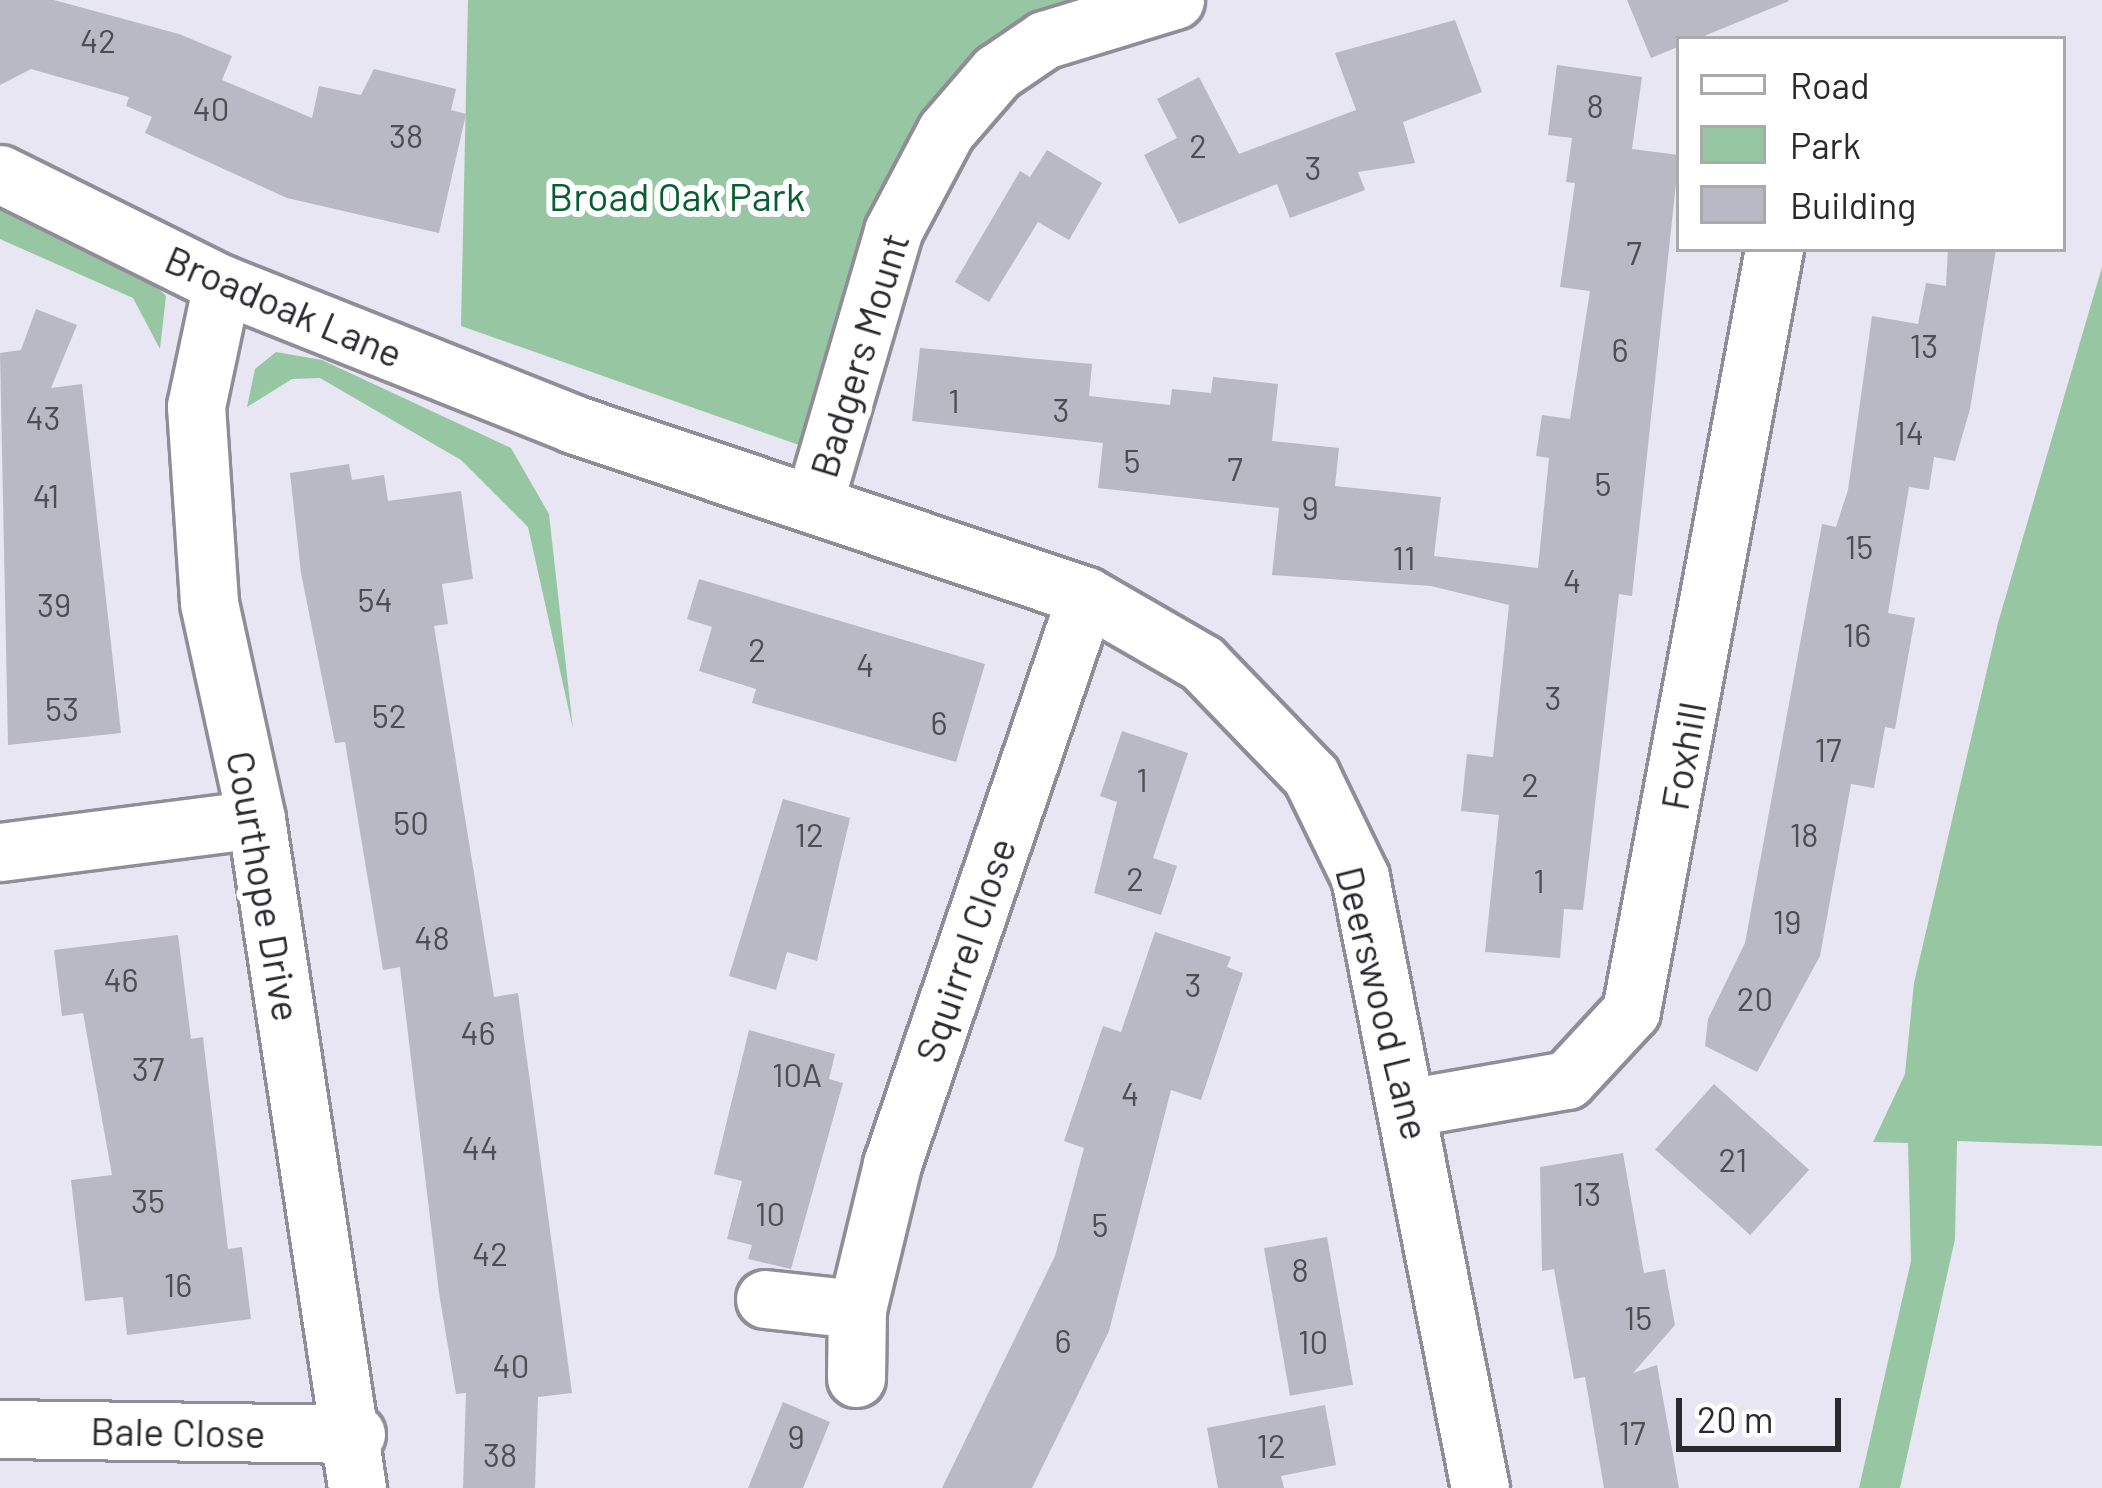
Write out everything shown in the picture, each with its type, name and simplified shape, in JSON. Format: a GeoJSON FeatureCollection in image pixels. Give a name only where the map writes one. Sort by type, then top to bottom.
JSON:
{"type":"FeatureCollection","features":[{"type":"Feature","properties":{"kind":"street","name":"Badgers Mount"},"geometry":{"type":"LineString","coordinates":[[814,502],[893,231],[946,131],[997,72],[1044,40],[1175,0]]}},
{"type":"Feature","properties":{"kind":"street","name":"Broadoak Lane"},"geometry":{"type":"LineString","coordinates":[[0,174],[222,284],[573,424]]}},
{"type":"Feature","properties":{"kind":"street","name":"Foxhill"},"geometry":{"type":"LineString","coordinates":[[1412,1107],[1568,1081],[1631,1011],[1773,252]]}},
{"type":"Feature","properties":{"kind":"street","name":"Courthope Drive"},"geometry":{"type":"LineString","coordinates":[[222,284],[196,406],[209,603],[256,819],[357,1461]]}},
{"type":"Feature","properties":{"kind":"street","name":"Deerswood Lane"},"geometry":{"type":"LineString","coordinates":[[573,424],[1086,596],[1202,663],[1311,776],[1360,877],[1412,1107],[1480,1488]]}},
{"type":"Feature","properties":{"kind":"street","name":"Squirrel Close"},"geometry":{"type":"LineString","coordinates":[[856,1378],[857,1309],[892,1164],[1086,596]]}},
{"type":"Feature","properties":{"kind":"street"},"geometry":{"type":"LineString","coordinates":[[0,852],[256,819]]}},
{"type":"Feature","properties":{"kind":"street"},"geometry":{"type":"LineString","coordinates":[[765,1299],[857,1309]]}},
{"type":"Feature","properties":{"kind":"street","name":"Bale Close"},"geometry":{"type":"LineString","coordinates":[[0,1429],[357,1461]]}},
{"type":"Feature","properties":{"kind":"green space","name":"Broad Oak Park"},"geometry":{"type":"Polygon","coordinates":[[[468,0],[1071,0],[1025,22],[802,446],[461,326],[468,0]]]}},
{"type":"Feature","properties":{"kind":"green space"},"geometry":{"type":"Polygon","coordinates":[[[0,203],[147,276],[166,296],[160,349],[133,298],[0,239],[0,203]]]}},
{"type":"Feature","properties":{"kind":"green space"},"geometry":{"type":"Polygon","coordinates":[[[2102,267],[2102,1146],[1957,1141],[1955,1239],[1900,1488],[1859,1488],[1911,1261],[1908,1143],[1873,1142],[1905,1074],[1914,983],[1998,623],[2102,267]]]}},
{"type":"Feature","properties":{"kind":"green space"},"geometry":{"type":"Polygon","coordinates":[[[276,352],[322,360],[511,448],[549,514],[573,729],[528,527],[461,460],[320,378],[292,379],[247,407],[255,369],[276,352]]]}},
{"type":"Feature","properties":{"kind":"building"},"geometry":{"type":"Polygon","coordinates":[[[0,0],[54,0],[179,34],[232,56],[222,80],[312,118],[319,86],[361,95],[374,69],[456,89],[451,110],[466,114],[439,233],[287,198],[145,133],[152,117],[126,106],[129,97],[31,69],[0,85],[0,0]]]}},
{"type":"Feature","properties":{"kind":"building"},"geometry":{"type":"Polygon","coordinates":[[[1627,0],[1789,1],[1704,36],[1676,36],[1676,48],[1651,58],[1627,0]]]}},
{"type":"Feature","properties":{"kind":"building"},"geometry":{"type":"Polygon","coordinates":[[[1455,20],[1482,92],[1403,122],[1415,163],[1358,172],[1365,190],[1290,218],[1277,184],[1179,224],[1144,155],[1177,138],[1157,99],[1199,77],[1239,154],[1356,110],[1335,53],[1455,20]]]}},
{"type":"Feature","properties":{"kind":"building"},"geometry":{"type":"Polygon","coordinates":[[[1557,65],[1642,77],[1632,149],[1676,155],[1632,596],[1619,594],[1583,910],[1564,909],[1560,958],[1485,952],[1499,815],[1461,811],[1467,754],[1493,757],[1509,605],[1431,586],[1272,575],[1279,508],[1098,488],[1103,443],[912,421],[920,348],[1092,364],[1089,396],[1170,405],[1172,389],[1211,393],[1213,377],[1278,384],[1272,441],[1339,448],[1335,486],[1441,497],[1434,556],[1538,568],[1549,458],[1536,456],[1542,415],[1570,419],[1590,291],[1560,287],[1575,183],[1566,182],[1572,138],[1548,135],[1557,65]]]}},
{"type":"Feature","properties":{"kind":"building"},"geometry":{"type":"Polygon","coordinates":[[[1047,150],[1102,183],[1069,240],[1038,222],[989,302],[955,282],[1020,171],[1030,177],[1047,150]]]}},
{"type":"Feature","properties":{"kind":"building"},"geometry":{"type":"Polygon","coordinates":[[[1948,252],[1996,252],[1970,409],[1955,461],[1934,457],[1929,490],[1909,487],[1888,613],[1915,618],[1895,729],[1885,727],[1874,788],[1851,784],[1820,956],[1757,1072],[1705,1046],[1708,1019],[1745,943],[1822,524],[1836,527],[1848,490],[1872,316],[1918,324],[1926,283],[1946,286],[1948,252]]]}},
{"type":"Feature","properties":{"kind":"building"},"geometry":{"type":"Polygon","coordinates":[[[36,309],[77,325],[51,388],[82,384],[121,733],[8,745],[0,353],[21,350],[36,309]]]}},
{"type":"Feature","properties":{"kind":"building"},"geometry":{"type":"Polygon","coordinates":[[[349,464],[352,480],[384,475],[388,501],[461,491],[473,579],[442,584],[448,624],[434,626],[494,997],[518,993],[572,1393],[538,1397],[535,1488],[463,1488],[466,1393],[456,1394],[439,1293],[400,967],[383,970],[345,742],[335,743],[301,573],[290,473],[349,464]]]}},
{"type":"Feature","properties":{"kind":"building"},"geometry":{"type":"Polygon","coordinates":[[[699,579],[985,664],[956,762],[752,703],[756,689],[699,671],[712,627],[687,619],[699,579]]]}},
{"type":"Feature","properties":{"kind":"building"},"geometry":{"type":"Polygon","coordinates":[[[1122,731],[1188,753],[1153,858],[1177,866],[1161,915],[1094,893],[1117,802],[1100,796],[1122,731]]]}},
{"type":"Feature","properties":{"kind":"building"},"geometry":{"type":"Polygon","coordinates":[[[783,799],[850,818],[817,961],[787,952],[776,990],[729,976],[783,799]]]}},
{"type":"Feature","properties":{"kind":"building"},"geometry":{"type":"Polygon","coordinates":[[[1155,932],[1231,957],[1227,967],[1243,973],[1201,1100],[1171,1090],[1109,1331],[1032,1488],[942,1488],[1055,1256],[1084,1148],[1064,1141],[1103,1026],[1121,1032],[1155,932]]]}},
{"type":"Feature","properties":{"kind":"building"},"geometry":{"type":"Polygon","coordinates":[[[178,935],[191,1039],[203,1037],[228,1249],[242,1247],[251,1319],[127,1335],[123,1297],[85,1301],[71,1180],[112,1175],[83,1013],[62,1016],[54,950],[178,935]]]}},
{"type":"Feature","properties":{"kind":"building"},"geometry":{"type":"Polygon","coordinates":[[[749,1030],[835,1054],[829,1079],[843,1083],[791,1269],[748,1259],[752,1245],[727,1239],[742,1181],[714,1174],[749,1030]]]}},
{"type":"Feature","properties":{"kind":"building"},"geometry":{"type":"Polygon","coordinates":[[[1714,1084],[1809,1170],[1750,1235],[1655,1149],[1714,1084]]]}},
{"type":"Feature","properties":{"kind":"building"},"geometry":{"type":"Polygon","coordinates":[[[1623,1153],[1644,1273],[1665,1269],[1675,1325],[1633,1373],[1657,1365],[1679,1488],[1604,1488],[1585,1377],[1574,1379],[1554,1269],[1542,1271],[1540,1167],[1623,1153]]]}},
{"type":"Feature","properties":{"kind":"building"},"geometry":{"type":"Polygon","coordinates":[[[1327,1237],[1353,1385],[1290,1396],[1264,1248],[1327,1237]]]}},
{"type":"Feature","properties":{"kind":"building"},"geometry":{"type":"Polygon","coordinates":[[[783,1402],[830,1422],[803,1488],[748,1488],[783,1402]]]}},
{"type":"Feature","properties":{"kind":"building"},"geometry":{"type":"Polygon","coordinates":[[[1325,1405],[1336,1465],[1281,1476],[1284,1488],[1218,1488],[1207,1428],[1325,1405]]]}}]}
